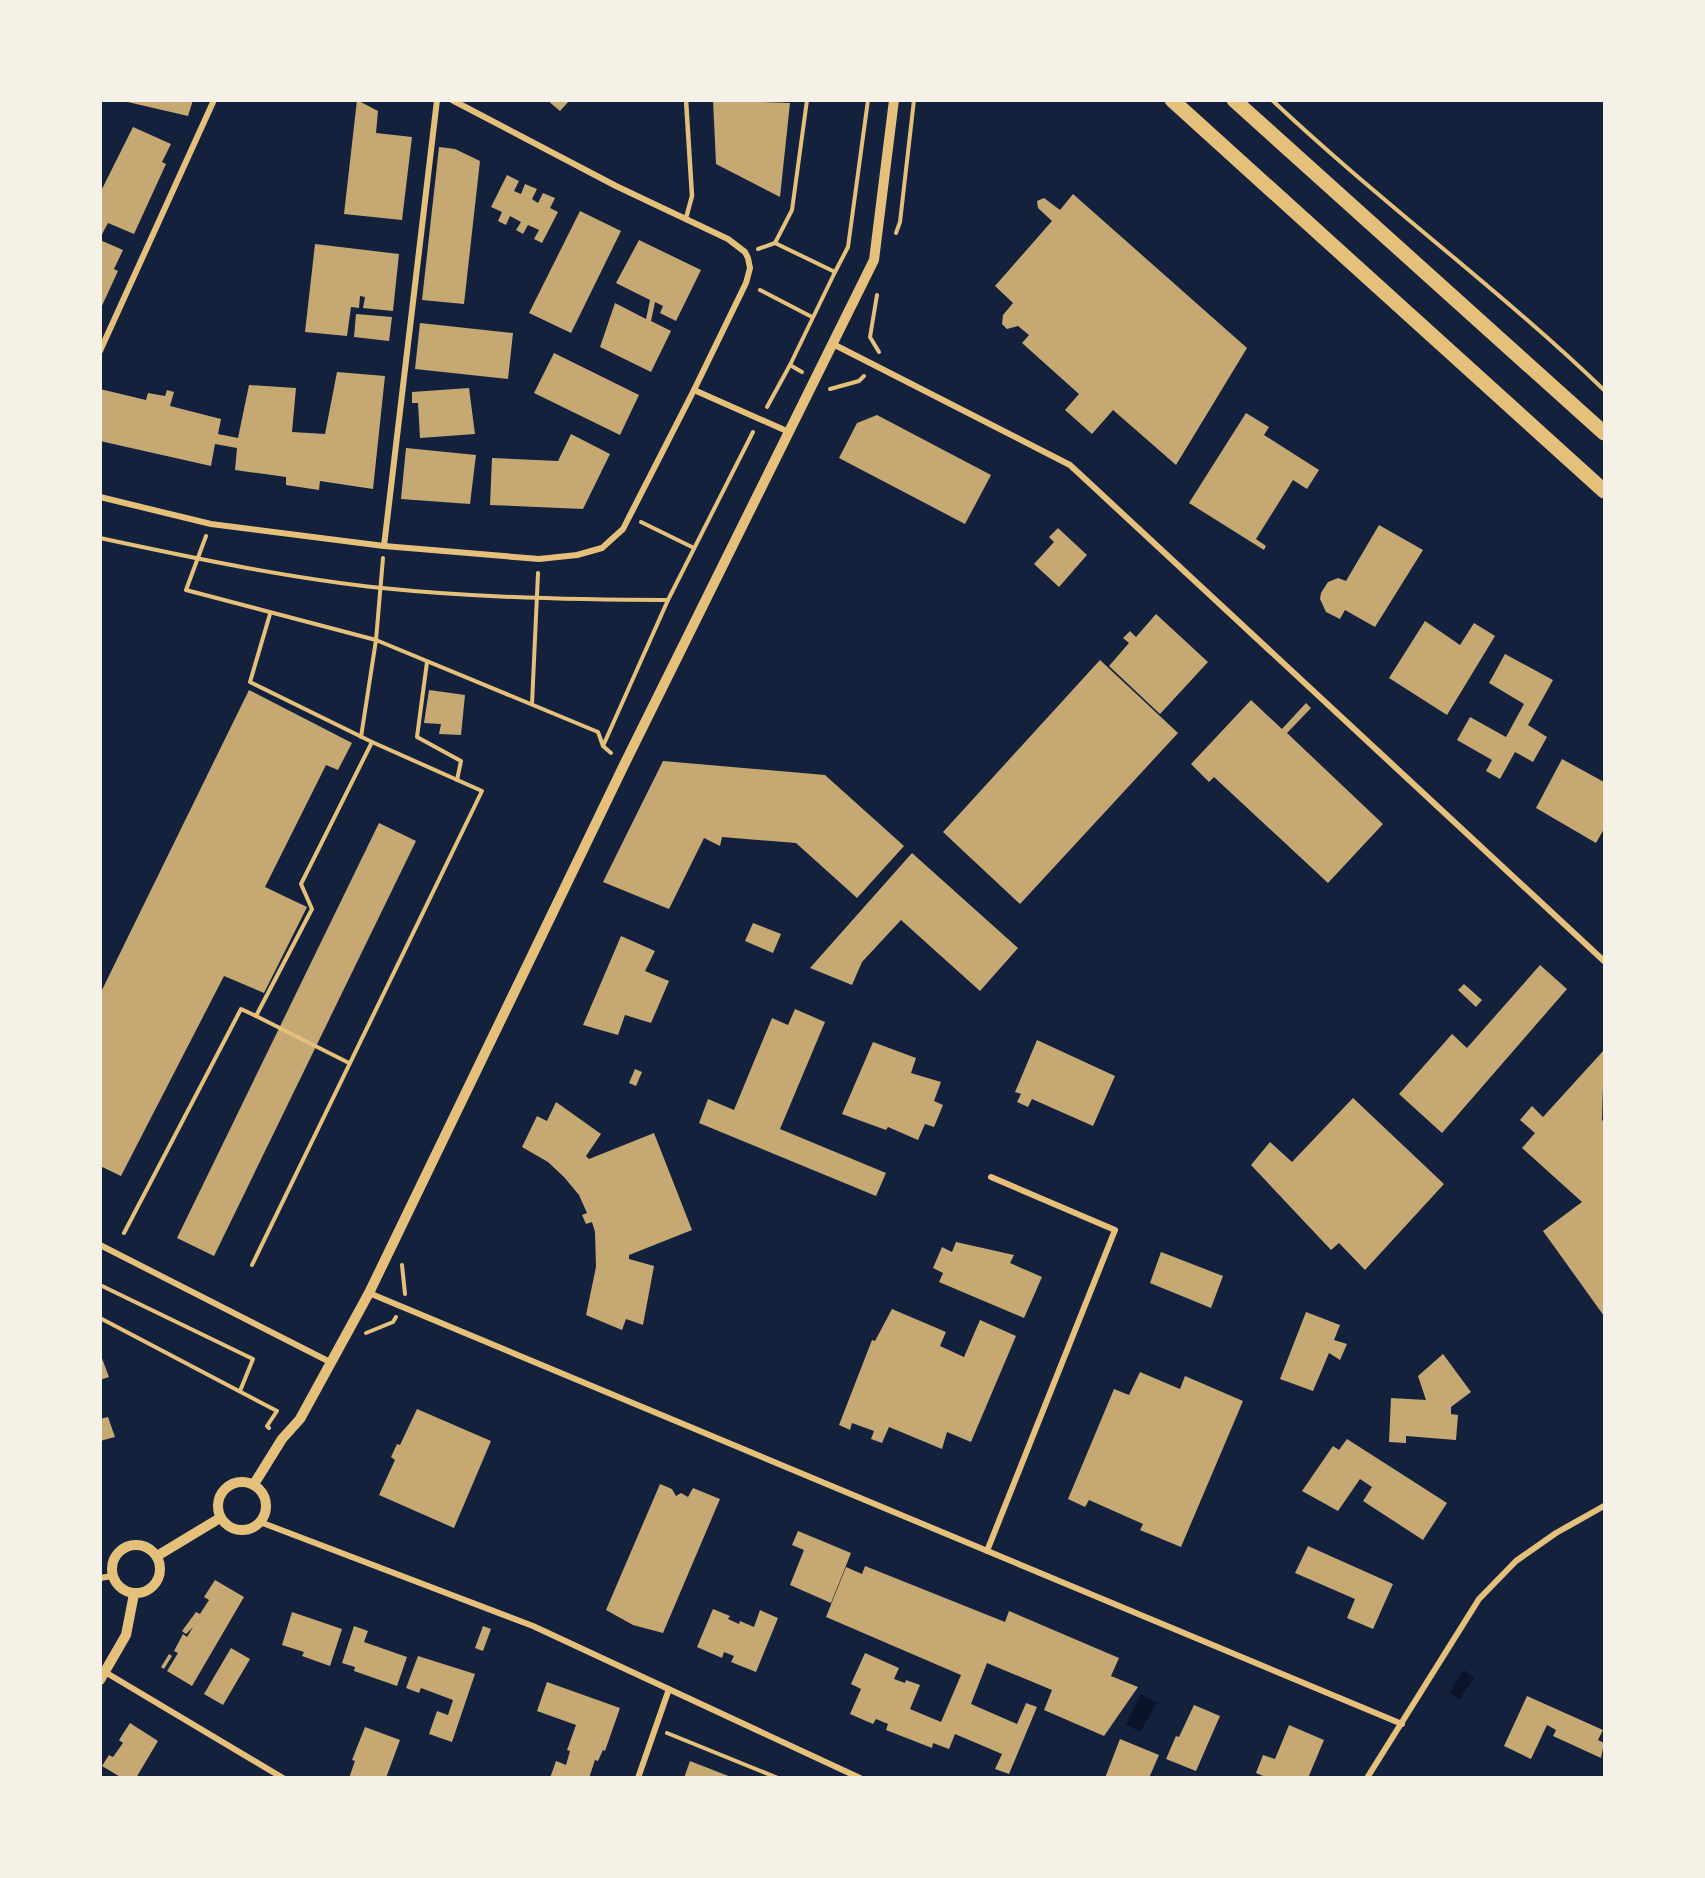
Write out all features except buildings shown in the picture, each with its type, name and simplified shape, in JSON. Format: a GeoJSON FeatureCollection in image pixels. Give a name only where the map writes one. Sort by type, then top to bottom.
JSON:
{"type":"FeatureCollection","features":[{"type":"Feature","properties":{"kind":"main road"},"geometry":{"type":"LineString","coordinates":[[1172,100],[1605,491]]}},
{"type":"Feature","properties":{"kind":"main road"},"geometry":{"type":"LineString","coordinates":[[1234,100],[1605,433]]}},
{"type":"Feature","properties":{"kind":"street"},"geometry":{"type":"LineString","coordinates":[[100,351],[214,100]]}},
{"type":"Feature","properties":{"kind":"street"},"geometry":{"type":"LineString","coordinates":[[384,546],[437,100]]}},
{"type":"Feature","properties":{"kind":"street"},"geometry":{"type":"LineString","coordinates":[[100,497],[211,524],[384,546],[539,559],[577,555],[602,548],[623,529],[746,283],[750,268],[745,252],[728,239],[616,186],[452,100]]}},
{"type":"Feature","properties":{"kind":"street"},"geometry":{"type":"LineString","coordinates":[[254,1484],[282,1439],[300,1419],[369,1293],[624,765],[874,260],[894,100]]}},
{"type":"Feature","properties":{"kind":"street"},"geometry":{"type":"LineString","coordinates":[[833,344],[1070,465],[1605,961]]}},
{"type":"Feature","properties":{"kind":"street"},"geometry":{"type":"LineString","coordinates":[[694,390],[790,433]]}},
{"type":"Feature","properties":{"kind":"street"},"geometry":{"type":"LineString","coordinates":[[987,1551],[1115,1230],[991,1177]]}},
{"type":"Feature","properties":{"kind":"street"},"geometry":{"type":"LineString","coordinates":[[100,1245],[332,1363]]}},
{"type":"Feature","properties":{"kind":"street"},"geometry":{"type":"LineString","coordinates":[[369,1293],[1402,1724]]}},
{"type":"Feature","properties":{"kind":"street"},"geometry":{"type":"LineString","coordinates":[[239,1481],[254,1484],[264,1495],[266,1502],[266,1509],[260,1522],[247,1530],[239,1530],[225,1524],[220,1518],[217,1502],[225,1488],[239,1481]]}},
{"type":"Feature","properties":{"kind":"street"},"geometry":{"type":"LineString","coordinates":[[1367,1778],[1479,1599],[1516,1561],[1556,1533],[1605,1506]]}},
{"type":"Feature","properties":{"kind":"street"},"geometry":{"type":"LineString","coordinates":[[156,1556],[220,1518]]}},
{"type":"Feature","properties":{"kind":"street"},"geometry":{"type":"LineString","coordinates":[[260,1522],[533,1626],[860,1778]]}},
{"type":"Feature","properties":{"kind":"street"},"geometry":{"type":"LineString","coordinates":[[130,1546],[145,1546],[156,1556],[160,1563],[159,1579],[149,1590],[134,1594],[120,1588],[112,1576],[113,1561],[117,1554],[130,1546]]}},
{"type":"Feature","properties":{"kind":"street"},"geometry":{"type":"LineString","coordinates":[[100,1578],[112,1576]]}},
{"type":"Feature","properties":{"kind":"street"},"geometry":{"type":"LineString","coordinates":[[134,1594],[126,1635],[103,1676],[283,1778]]}},
{"type":"Feature","properties":{"kind":"street"},"geometry":{"type":"LineString","coordinates":[[638,1778],[669,1689]]}},
{"type":"Feature","properties":{"kind":"lane"},"geometry":{"type":"LineString","coordinates":[[686,100],[692,196],[686,218]]}},
{"type":"Feature","properties":{"kind":"path"},"geometry":{"type":"LineString","coordinates":[[775,243],[792,210],[807,100]]}},
{"type":"Feature","properties":{"kind":"path"},"geometry":{"type":"LineString","coordinates":[[759,419],[790,365],[848,247],[868,100]]}},
{"type":"Feature","properties":{"kind":"path"},"geometry":{"type":"LineString","coordinates":[[1272,100],[1312,138],[1557,345],[1605,390]]}},
{"type":"Feature","properties":{"kind":"path"},"geometry":{"type":"LineString","coordinates":[[745,252],[775,243],[835,272]]}},
{"type":"Feature","properties":{"kind":"path"},"geometry":{"type":"LineString","coordinates":[[760,290],[812,317]]}},
{"type":"Feature","properties":{"kind":"path"},"geometry":{"type":"LineString","coordinates":[[790,365],[830,389]]}},
{"type":"Feature","properties":{"kind":"path"},"geometry":{"type":"LineString","coordinates":[[630,516],[694,548]]}},
{"type":"Feature","properties":{"kind":"path"},"geometry":{"type":"LineString","coordinates":[[211,524],[186,590],[270,614],[376,640],[598,732],[603,746],[624,765]]}},
{"type":"Feature","properties":{"kind":"path"},"geometry":{"type":"LineString","coordinates":[[361,737],[376,640],[384,546]]}},
{"type":"Feature","properties":{"kind":"path"},"geometry":{"type":"LineString","coordinates":[[532,704],[539,559]]}},
{"type":"Feature","properties":{"kind":"path"},"geometry":{"type":"LineString","coordinates":[[603,746],[668,600]]}},
{"type":"Feature","properties":{"kind":"path"},"geometry":{"type":"LineString","coordinates":[[252,1265],[482,791],[361,737],[250,682],[270,614]]}},
{"type":"Feature","properties":{"kind":"path"},"geometry":{"type":"LineString","coordinates":[[426,662],[417,737],[461,761],[457,780]]}},
{"type":"Feature","properties":{"kind":"path"},"geometry":{"type":"LineString","coordinates":[[256,1016],[312,909],[301,884],[372,742]]}},
{"type":"Feature","properties":{"kind":"path"},"geometry":{"type":"LineString","coordinates":[[124,1233],[241,1009],[349,1063]]}},
{"type":"Feature","properties":{"kind":"path"},"geometry":{"type":"LineString","coordinates":[[100,1285],[253,1359],[240,1391]]}},
{"type":"Feature","properties":{"kind":"path"},"geometry":{"type":"LineString","coordinates":[[100,1318],[277,1411]]}},
{"type":"Feature","properties":{"kind":"path"},"geometry":{"type":"LineString","coordinates":[[655,1728],[778,1778]]}},
{"type":"Feature","properties":{"kind":"water"},"geometry":{"type":"Polygon","coordinates":[[[1464,1670],[1474,1678],[1459,1700],[1450,1692],[1464,1670]]]}},
{"type":"Feature","properties":{"kind":"water"},"geometry":{"type":"Polygon","coordinates":[[[1141,1694],[1157,1703],[1140,1732],[1126,1724],[1141,1694]]]}}]}
